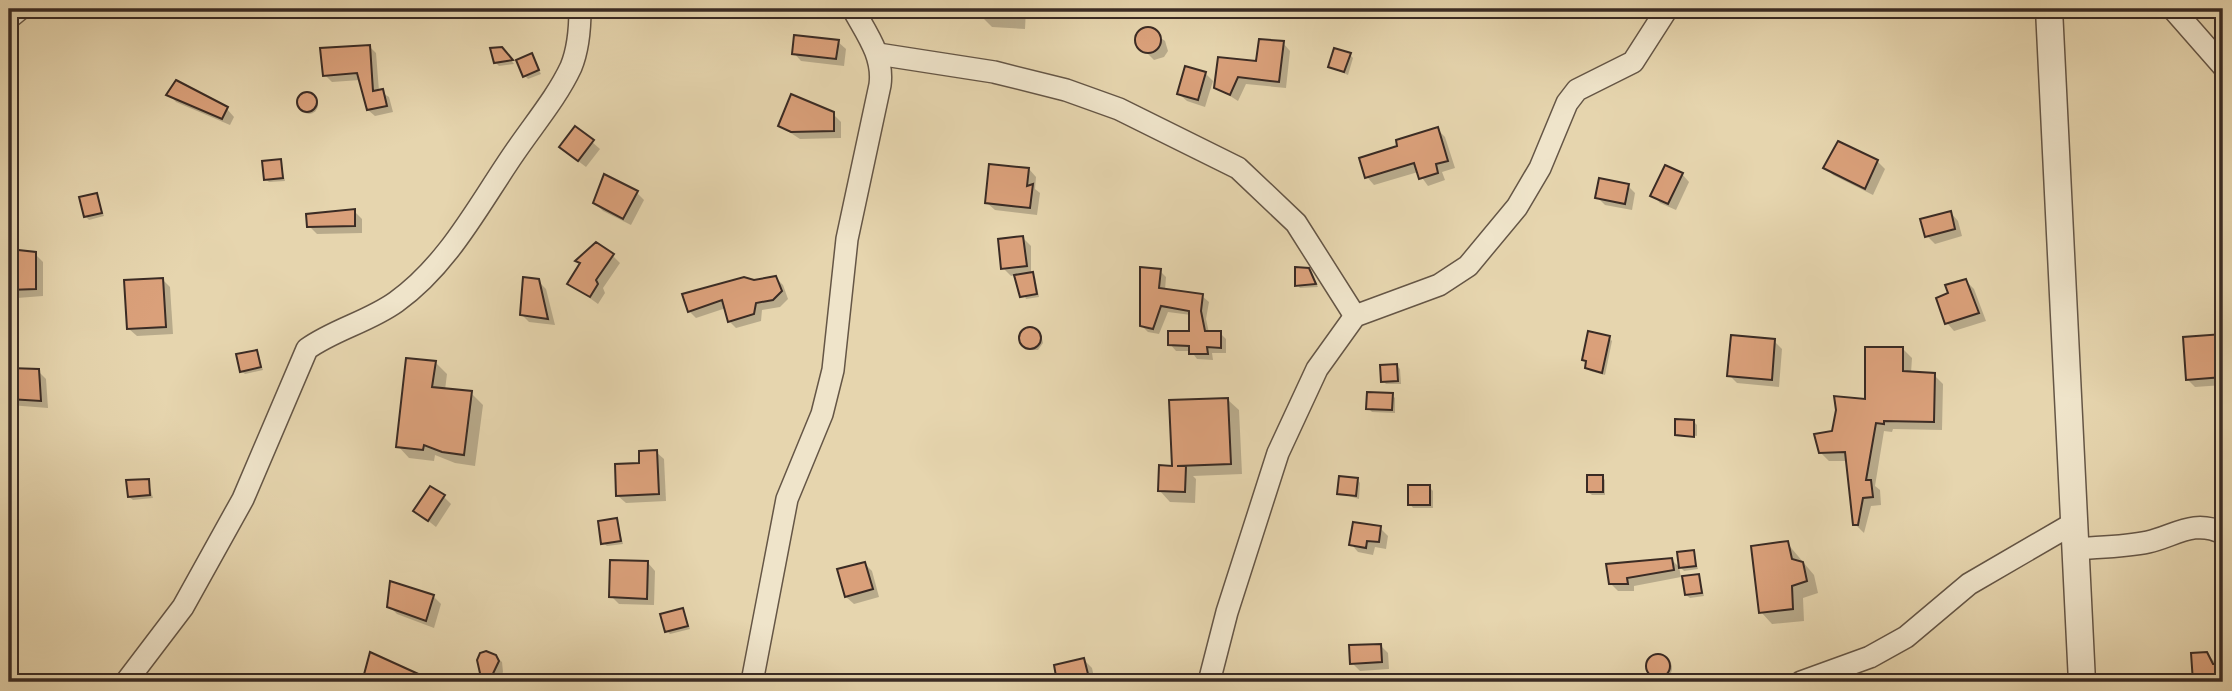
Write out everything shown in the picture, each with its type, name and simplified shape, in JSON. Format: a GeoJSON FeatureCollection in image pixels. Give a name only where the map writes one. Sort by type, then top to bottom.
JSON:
{"type":"FeatureCollection","features":[{"type":"Feature","properties":{"kind":"street"},"geometry":{"type":"LineString","coordinates":[[9,18],[20,9]]}},
{"type":"Feature","properties":{"kind":"street"},"geometry":{"type":"LineString","coordinates":[[126,682],[183,607],[243,499],[307,349],[325,336],[364,322],[397,301],[431,271],[460,235],[572,65],[580,9]]}},
{"type":"Feature","properties":{"kind":"street"},"geometry":{"type":"LineString","coordinates":[[752,682],[787,499],[822,414],[833,370],[847,239],[882,72],[878,54],[853,9]]}},
{"type":"Feature","properties":{"kind":"street"},"geometry":{"type":"LineString","coordinates":[[1209,682],[1227,612],[1278,453],[1317,369],[1355,316],[1439,285],[1468,266],[1523,197],[1540,168],[1567,103],[1577,90],[1633,62],[1667,9]]}},
{"type":"Feature","properties":{"kind":"street"},"geometry":{"type":"LineString","coordinates":[[2049,9],[2082,682]]}},
{"type":"Feature","properties":{"kind":"street"},"geometry":{"type":"LineString","coordinates":[[2173,9],[2223,66]]}},
{"type":"Feature","properties":{"kind":"street"},"geometry":{"type":"LineString","coordinates":[[878,54],[994,72],[1066,90],[1119,109],[1238,168],[1296,223],[1355,316]]}},
{"type":"Feature","properties":{"kind":"street"},"geometry":{"type":"LineString","coordinates":[[1801,682],[1870,657],[1906,637],[1969,584],[2074,523]]}},
{"type":"Feature","properties":{"kind":"street"},"geometry":{"type":"LineString","coordinates":[[2075,549],[2150,542],[2189,528],[2223,533]]}},
{"type":"Feature","properties":{"kind":"building"},"geometry":{"type":"Polygon","coordinates":[[[1148,27],[1157,31],[1161,40],[1157,49],[1148,53],[1139,49],[1135,40],[1139,31],[1148,27]]]}},
{"type":"Feature","properties":{"kind":"building"},"geometry":{"type":"Polygon","coordinates":[[[794,35],[839,40],[836,59],[792,54],[794,35]]]}},
{"type":"Feature","properties":{"kind":"building"},"geometry":{"type":"Polygon","coordinates":[[[1259,39],[1284,41],[1279,82],[1238,77],[1230,95],[1214,88],[1218,57],[1256,61],[1259,39]]]}},
{"type":"Feature","properties":{"kind":"building"},"geometry":{"type":"Polygon","coordinates":[[[370,45],[373,91],[383,89],[387,106],[367,110],[357,73],[323,76],[320,48],[370,45]]]}},
{"type":"Feature","properties":{"kind":"building"},"geometry":{"type":"Polygon","coordinates":[[[502,47],[513,60],[494,63],[490,48],[502,47]]]}},
{"type":"Feature","properties":{"kind":"building"},"geometry":{"type":"Polygon","coordinates":[[[1334,48],[1351,53],[1344,72],[1328,67],[1334,48]]]}},
{"type":"Feature","properties":{"kind":"building"},"geometry":{"type":"Polygon","coordinates":[[[532,53],[539,70],[523,77],[516,60],[532,53]]]}},
{"type":"Feature","properties":{"kind":"building"},"geometry":{"type":"Polygon","coordinates":[[[1185,66],[1206,72],[1198,100],[1177,94],[1185,66]]]}},
{"type":"Feature","properties":{"kind":"building"},"geometry":{"type":"Polygon","coordinates":[[[176,80],[228,107],[222,119],[166,95],[176,80]]]}},
{"type":"Feature","properties":{"kind":"building"},"geometry":{"type":"Polygon","coordinates":[[[307,92],[314,95],[317,102],[314,109],[307,112],[300,109],[297,102],[300,95],[307,92]]]}},
{"type":"Feature","properties":{"kind":"building"},"geometry":{"type":"Polygon","coordinates":[[[791,94],[834,112],[834,131],[791,132],[778,126],[791,94]]]}},
{"type":"Feature","properties":{"kind":"building"},"geometry":{"type":"Polygon","coordinates":[[[575,126],[594,140],[578,161],[559,147],[575,126]]]}},
{"type":"Feature","properties":{"kind":"building"},"geometry":{"type":"Polygon","coordinates":[[[1438,127],[1448,161],[1436,164],[1438,173],[1419,179],[1414,163],[1365,178],[1359,158],[1397,146],[1396,140],[1438,127]]]}},
{"type":"Feature","properties":{"kind":"building"},"geometry":{"type":"Polygon","coordinates":[[[1838,141],[1878,160],[1865,189],[1823,168],[1838,141]]]}},
{"type":"Feature","properties":{"kind":"building"},"geometry":{"type":"Polygon","coordinates":[[[281,159],[283,178],[264,180],[262,161],[281,159]]]}},
{"type":"Feature","properties":{"kind":"building"},"geometry":{"type":"Polygon","coordinates":[[[989,164],[1029,168],[1027,186],[1033,184],[1030,208],[985,203],[989,164]]]}},
{"type":"Feature","properties":{"kind":"building"},"geometry":{"type":"Polygon","coordinates":[[[1665,165],[1683,173],[1668,204],[1650,196],[1665,165]]]}},
{"type":"Feature","properties":{"kind":"building"},"geometry":{"type":"Polygon","coordinates":[[[604,174],[638,191],[623,219],[593,203],[604,174]]]}},
{"type":"Feature","properties":{"kind":"building"},"geometry":{"type":"Polygon","coordinates":[[[1599,178],[1629,184],[1625,204],[1595,198],[1599,178]]]}},
{"type":"Feature","properties":{"kind":"building"},"geometry":{"type":"Polygon","coordinates":[[[97,193],[102,213],[84,217],[79,197],[97,193]]]}},
{"type":"Feature","properties":{"kind":"building"},"geometry":{"type":"Polygon","coordinates":[[[355,209],[355,226],[307,227],[306,214],[355,209]]]}},
{"type":"Feature","properties":{"kind":"building"},"geometry":{"type":"Polygon","coordinates":[[[1951,211],[1955,229],[1925,237],[1920,219],[1951,211]]]}},
{"type":"Feature","properties":{"kind":"building"},"geometry":{"type":"Polygon","coordinates":[[[1023,236],[1027,266],[1001,269],[998,239],[1023,236]]]}},
{"type":"Feature","properties":{"kind":"building"},"geometry":{"type":"Polygon","coordinates":[[[596,242],[614,254],[596,280],[598,284],[590,297],[567,284],[580,263],[575,261],[596,242]]]}},
{"type":"Feature","properties":{"kind":"building"},"geometry":{"type":"Polygon","coordinates":[[[9,249],[36,252],[36,289],[9,290],[9,249]]]}},
{"type":"Feature","properties":{"kind":"building"},"geometry":{"type":"Polygon","coordinates":[[[1140,267],[1161,269],[1159,288],[1203,294],[1201,311],[1205,331],[1221,331],[1221,348],[1207,347],[1208,354],[1189,354],[1189,346],[1168,345],[1168,331],[1189,331],[1189,311],[1161,306],[1153,329],[1140,326],[1140,267]]]}},
{"type":"Feature","properties":{"kind":"building"},"geometry":{"type":"Polygon","coordinates":[[[1295,267],[1309,268],[1316,284],[1295,286],[1295,267]]]}},
{"type":"Feature","properties":{"kind":"building"},"geometry":{"type":"Polygon","coordinates":[[[1033,272],[1037,294],[1020,297],[1014,275],[1033,272]]]}},
{"type":"Feature","properties":{"kind":"building"},"geometry":{"type":"Polygon","coordinates":[[[776,276],[782,291],[773,300],[756,303],[754,314],[728,322],[722,300],[688,312],[682,294],[744,277],[754,280],[776,276]]]}},
{"type":"Feature","properties":{"kind":"building"},"geometry":{"type":"Polygon","coordinates":[[[523,277],[539,279],[548,319],[520,315],[523,277]]]}},
{"type":"Feature","properties":{"kind":"building"},"geometry":{"type":"Polygon","coordinates":[[[163,278],[166,327],[127,329],[124,280],[163,278]]]}},
{"type":"Feature","properties":{"kind":"building"},"geometry":{"type":"Polygon","coordinates":[[[1966,279],[1979,313],[1945,324],[1936,298],[1948,293],[1945,285],[1966,279]]]}},
{"type":"Feature","properties":{"kind":"building"},"geometry":{"type":"Polygon","coordinates":[[[1030,327],[1040,334],[1041,338],[1034,348],[1030,349],[1020,342],[1019,338],[1026,328],[1030,327]]]}},
{"type":"Feature","properties":{"kind":"building"},"geometry":{"type":"Polygon","coordinates":[[[1588,331],[1610,336],[1602,373],[1585,368],[1586,361],[1582,360],[1588,331]]]}},
{"type":"Feature","properties":{"kind":"building"},"geometry":{"type":"Polygon","coordinates":[[[2223,334],[2223,377],[2186,380],[2183,337],[2223,334]]]}},
{"type":"Feature","properties":{"kind":"building"},"geometry":{"type":"Polygon","coordinates":[[[1731,335],[1775,339],[1772,380],[1727,376],[1731,335]]]}},
{"type":"Feature","properties":{"kind":"building"},"geometry":{"type":"Polygon","coordinates":[[[1865,347],[1903,347],[1903,371],[1935,373],[1934,422],[1876,423],[1866,480],[1871,480],[1873,497],[1863,498],[1858,525],[1853,525],[1845,452],[1819,453],[1814,434],[1832,431],[1836,410],[1834,396],[1865,399],[1865,347]]]}},
{"type":"Feature","properties":{"kind":"building"},"geometry":{"type":"Polygon","coordinates":[[[257,350],[261,367],[240,372],[236,354],[257,350]]]}},
{"type":"Feature","properties":{"kind":"building"},"geometry":{"type":"Polygon","coordinates":[[[406,358],[436,361],[432,387],[472,391],[464,455],[442,452],[424,445],[423,450],[396,447],[406,358]]]}},
{"type":"Feature","properties":{"kind":"building"},"geometry":{"type":"Polygon","coordinates":[[[1397,364],[1398,381],[1381,382],[1380,365],[1397,364]]]}},
{"type":"Feature","properties":{"kind":"building"},"geometry":{"type":"Polygon","coordinates":[[[9,368],[39,369],[41,401],[9,399],[9,368]]]}},
{"type":"Feature","properties":{"kind":"building"},"geometry":{"type":"Polygon","coordinates":[[[1367,392],[1393,393],[1392,410],[1366,409],[1367,392]]]}},
{"type":"Feature","properties":{"kind":"building"},"geometry":{"type":"Polygon","coordinates":[[[1228,398],[1231,464],[1177,466],[1186,466],[1185,492],[1158,491],[1159,465],[1172,466],[1169,400],[1228,398]]]}},
{"type":"Feature","properties":{"kind":"building"},"geometry":{"type":"Polygon","coordinates":[[[1675,419],[1694,420],[1694,437],[1675,435],[1675,419]]]}},
{"type":"Feature","properties":{"kind":"building"},"geometry":{"type":"Polygon","coordinates":[[[657,450],[659,494],[616,496],[615,464],[639,463],[639,451],[657,450]]]}},
{"type":"Feature","properties":{"kind":"building"},"geometry":{"type":"Polygon","coordinates":[[[1587,475],[1603,475],[1603,492],[1587,492],[1587,475]]]}},
{"type":"Feature","properties":{"kind":"building"},"geometry":{"type":"Polygon","coordinates":[[[1339,476],[1358,478],[1356,496],[1337,494],[1339,476]]]}},
{"type":"Feature","properties":{"kind":"building"},"geometry":{"type":"Polygon","coordinates":[[[149,479],[150,495],[128,497],[126,480],[149,479]]]}},
{"type":"Feature","properties":{"kind":"building"},"geometry":{"type":"Polygon","coordinates":[[[1408,485],[1430,485],[1430,505],[1408,505],[1408,485]]]}},
{"type":"Feature","properties":{"kind":"building"},"geometry":{"type":"Polygon","coordinates":[[[430,486],[445,495],[428,521],[413,511],[430,486]]]}},
{"type":"Feature","properties":{"kind":"building"},"geometry":{"type":"Polygon","coordinates":[[[617,518],[621,541],[601,544],[598,521],[617,518]]]}},
{"type":"Feature","properties":{"kind":"building"},"geometry":{"type":"Polygon","coordinates":[[[1353,522],[1381,526],[1379,542],[1367,541],[1366,548],[1349,545],[1353,522]]]}},
{"type":"Feature","properties":{"kind":"building"},"geometry":{"type":"Polygon","coordinates":[[[1788,541],[1792,559],[1803,562],[1807,581],[1792,586],[1793,609],[1759,613],[1751,546],[1788,541]]]}},
{"type":"Feature","properties":{"kind":"building"},"geometry":{"type":"Polygon","coordinates":[[[1694,550],[1696,566],[1679,568],[1677,552],[1694,550]]]}},
{"type":"Feature","properties":{"kind":"building"},"geometry":{"type":"Polygon","coordinates":[[[1672,558],[1674,570],[1627,578],[1628,584],[1609,584],[1606,564],[1672,558]]]}},
{"type":"Feature","properties":{"kind":"building"},"geometry":{"type":"Polygon","coordinates":[[[610,560],[648,561],[647,599],[609,597],[610,560]]]}},
{"type":"Feature","properties":{"kind":"building"},"geometry":{"type":"Polygon","coordinates":[[[865,562],[873,589],[845,597],[837,569],[865,562]]]}},
{"type":"Feature","properties":{"kind":"building"},"geometry":{"type":"Polygon","coordinates":[[[1699,574],[1702,593],[1685,595],[1682,576],[1699,574]]]}},
{"type":"Feature","properties":{"kind":"building"},"geometry":{"type":"Polygon","coordinates":[[[390,581],[434,595],[426,621],[387,607],[390,581]]]}},
{"type":"Feature","properties":{"kind":"building"},"geometry":{"type":"Polygon","coordinates":[[[683,608],[688,626],[665,632],[660,614],[683,608]]]}},
{"type":"Feature","properties":{"kind":"building"},"geometry":{"type":"Polygon","coordinates":[[[1381,644],[1382,662],[1350,664],[1349,645],[1381,644]]]}},
{"type":"Feature","properties":{"kind":"building"},"geometry":{"type":"Polygon","coordinates":[[[486,651],[496,655],[499,661],[489,682],[482,682],[477,660],[480,653],[486,651]]]}},
{"type":"Feature","properties":{"kind":"building"},"geometry":{"type":"Polygon","coordinates":[[[370,652],[436,682],[362,682],[370,652]]]}},
{"type":"Feature","properties":{"kind":"building"},"geometry":{"type":"Polygon","coordinates":[[[2207,652],[2213,664],[2223,664],[2223,682],[2193,682],[2191,653],[2207,652]]]}},
{"type":"Feature","properties":{"kind":"building"},"geometry":{"type":"Polygon","coordinates":[[[1658,654],[1667,657],[1670,666],[1667,675],[1658,678],[1649,675],[1646,666],[1649,657],[1658,654]]]}},
{"type":"Feature","properties":{"kind":"building"},"geometry":{"type":"Polygon","coordinates":[[[1084,658],[1090,682],[1057,682],[1054,665],[1084,658]]]}}]}
